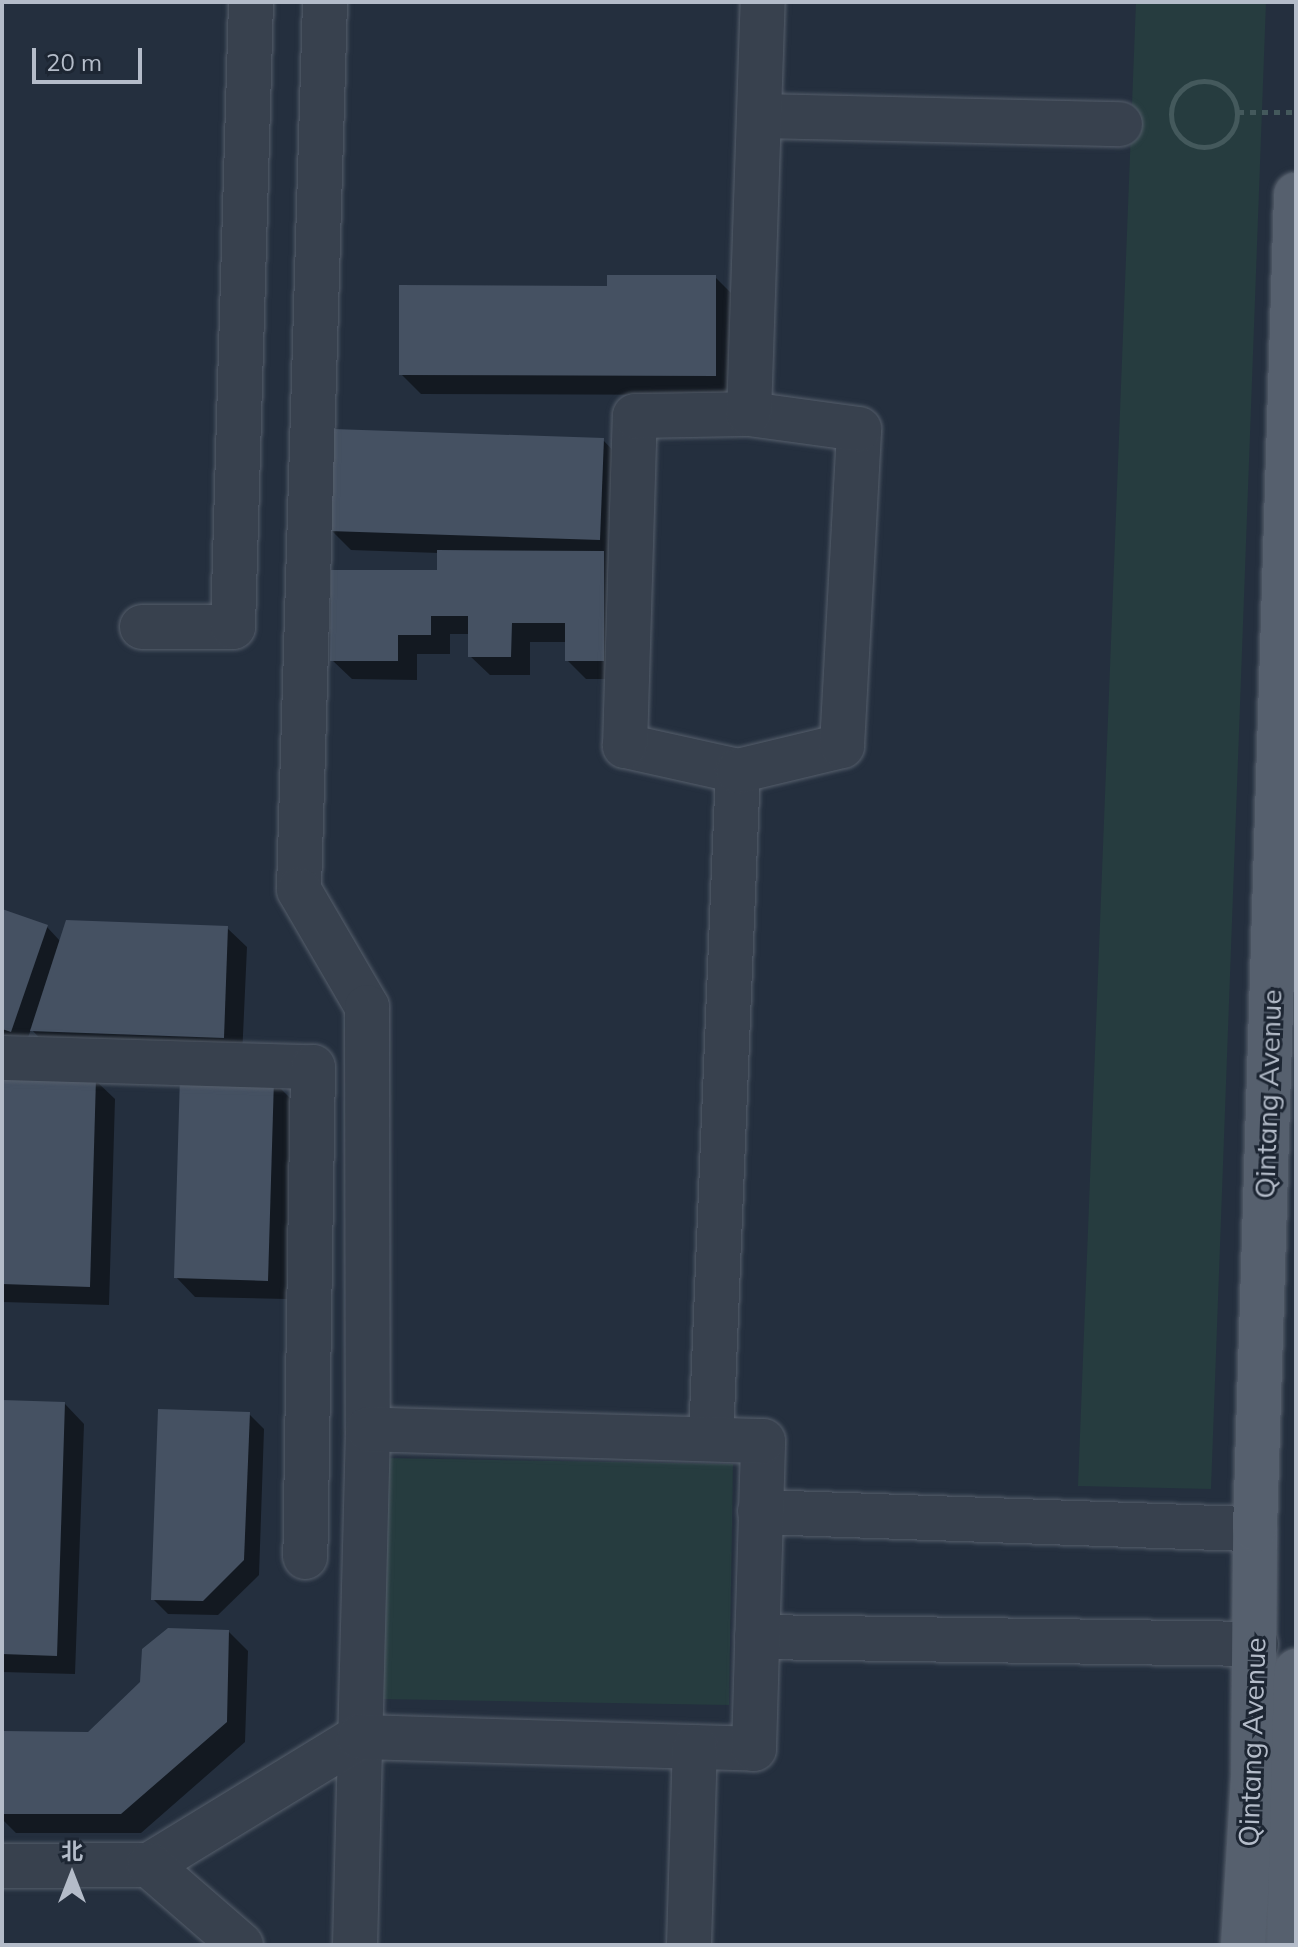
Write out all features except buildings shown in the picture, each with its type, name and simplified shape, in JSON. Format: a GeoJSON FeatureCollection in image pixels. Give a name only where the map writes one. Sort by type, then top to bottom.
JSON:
{"type":"FeatureCollection","features":[{"type":"Feature","properties":{"kind":"main road","name":"Qintang Avenue"},"geometry":{"type":"LineString","coordinates":[[1289,1945],[1295,1851],[1256,1644],[1255,1529],[1296,195]]}},
{"type":"Feature","properties":{"kind":"main road","name":"Qintang Avenue"},"geometry":{"type":"LineString","coordinates":[[1243,1945],[1247,1850],[1281,1776],[1296,1671]]}},
{"type":"Feature","properties":{"kind":"street"},"geometry":{"type":"LineString","coordinates":[[142,627],[233,627],[251,2]]}},
{"type":"Feature","properties":{"kind":"street"},"geometry":{"type":"LineString","coordinates":[[325,2],[299,890],[367,1007],[368,1429],[355,1945]]}},
{"type":"Feature","properties":{"kind":"street"},"geometry":{"type":"LineString","coordinates":[[749,414],[763,2]]}},
{"type":"Feature","properties":{"kind":"street"},"geometry":{"type":"LineString","coordinates":[[761,116],[1120,124]]}},
{"type":"Feature","properties":{"kind":"street"},"geometry":{"type":"LineString","coordinates":[[749,414],[859,429],[842,746],[738,771],[625,746],[635,416],[749,414]]}},
{"type":"Feature","properties":{"kind":"street"},"geometry":{"type":"LineString","coordinates":[[711,1439],[738,771]]}},
{"type":"Feature","properties":{"kind":"street"},"geometry":{"type":"LineString","coordinates":[[2,1058],[313,1067],[305,1557]]}},
{"type":"Feature","properties":{"kind":"street"},"geometry":{"type":"LineString","coordinates":[[2,1866],[149,1865],[359,1737],[754,1749],[763,1441],[368,1429]]}},
{"type":"Feature","properties":{"kind":"street"},"geometry":{"type":"LineString","coordinates":[[760,1512],[1255,1529]]}},
{"type":"Feature","properties":{"kind":"street"},"geometry":{"type":"LineString","coordinates":[[757,1637],[1256,1644]]}},
{"type":"Feature","properties":{"kind":"street"},"geometry":{"type":"LineString","coordinates":[[689,1945],[695,1747]]}},
{"type":"Feature","properties":{"kind":"street"},"geometry":{"type":"LineString","coordinates":[[1247,1850],[1295,1851]]}},
{"type":"Feature","properties":{"kind":"street"},"geometry":{"type":"LineString","coordinates":[[149,1865],[241,1945]]}},
{"type":"Feature","properties":{"kind":"path"},"geometry":{"type":"LineString","coordinates":[[1200,81],[1221,85],[1238,112],[1231,134],[1212,147],[1189,145],[1170,118],[1174,97],[1200,81]]}},
{"type":"Feature","properties":{"kind":"path"},"geometry":{"type":"LineString","coordinates":[[1238,112],[1296,112]]}},
{"type":"Feature","properties":{"kind":"green space"},"geometry":{"type":"Polygon","coordinates":[[[1136,2],[1266,2],[1211,1489],[1078,1486],[1136,2]]]}},
{"type":"Feature","properties":{"kind":"green space"},"geometry":{"type":"Polygon","coordinates":[[[383,1458],[733,1464],[729,1705],[379,1699],[383,1458]]]}}]}
